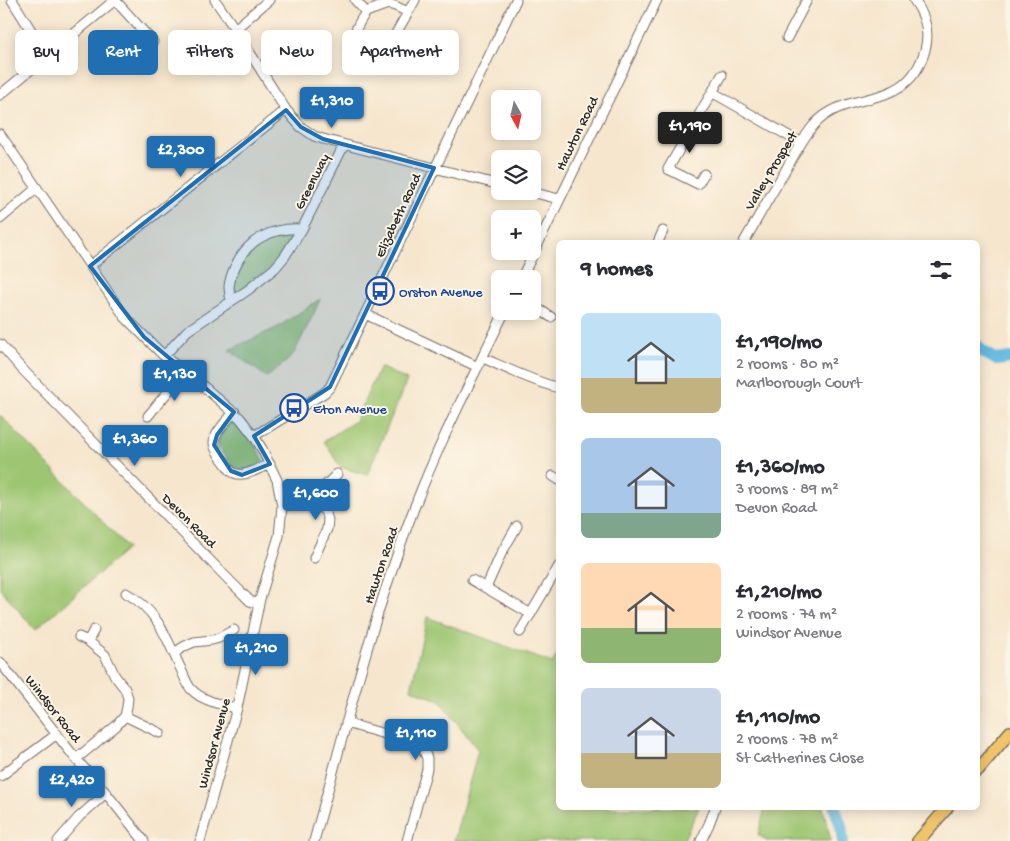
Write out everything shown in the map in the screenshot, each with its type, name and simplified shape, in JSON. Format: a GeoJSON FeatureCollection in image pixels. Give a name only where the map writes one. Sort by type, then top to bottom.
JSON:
{"type":"FeatureCollection","features":[{"type":"Feature","properties":{"kind":"main road"},"geometry":{"type":"LineString","coordinates":[[980,768],[1010,732]]}},
{"type":"Feature","properties":{"kind":"main road"},"geometry":{"type":"LineString","coordinates":[[918,841],[944,810]]}},
{"type":"Feature","properties":{"kind":"street"},"geometry":{"type":"LineString","coordinates":[[12,0],[31,30]]}},
{"type":"Feature","properties":{"kind":"street"},"geometry":{"type":"LineString","coordinates":[[78,30],[115,0],[141,30]]}},
{"type":"Feature","properties":{"kind":"street"},"geometry":{"type":"LineString","coordinates":[[215,0],[286,110],[307,132],[323,140],[491,183]]}},
{"type":"Feature","properties":{"kind":"street"},"geometry":{"type":"LineString","coordinates":[[235,29],[269,0]]}},
{"type":"Feature","properties":{"kind":"street"},"geometry":{"type":"LineString","coordinates":[[355,0],[366,12]]}},
{"type":"Feature","properties":{"kind":"street"},"geometry":{"type":"LineString","coordinates":[[408,12],[388,4],[366,12],[355,31],[358,45],[374,54],[386,51],[415,0]]}},
{"type":"Feature","properties":{"kind":"street","name":"Elizabeth Road"},"geometry":{"type":"LineString","coordinates":[[254,436],[324,393],[330,386],[516,0]]}},
{"type":"Feature","properties":{"kind":"street","name":"Hawton Road"},"geometry":{"type":"LineString","coordinates":[[525,270],[657,0]]}},
{"type":"Feature","properties":{"kind":"street"},"geometry":{"type":"LineString","coordinates":[[787,38],[807,0]]}},
{"type":"Feature","properties":{"kind":"street","name":"Valley Prospect"},"geometry":{"type":"LineString","coordinates":[[745,240],[801,143],[815,124],[830,112],[851,103],[888,94],[902,87],[922,63],[926,46],[926,30],[922,11],[914,0]]}},
{"type":"Feature","properties":{"kind":"street"},"geometry":{"type":"LineString","coordinates":[[0,95],[24,75]]}},
{"type":"Feature","properties":{"kind":"street"},"geometry":{"type":"LineString","coordinates":[[704,174],[698,184],[668,169],[722,75]]}},
{"type":"Feature","properties":{"kind":"street"},"geometry":{"type":"LineString","coordinates":[[712,92],[801,143]]}},
{"type":"Feature","properties":{"kind":"street"},"geometry":{"type":"LineString","coordinates":[[90,266],[286,110]]}},
{"type":"Feature","properties":{"kind":"street"},"geometry":{"type":"LineString","coordinates":[[692,127],[702,133]]}},
{"type":"Feature","properties":{"kind":"street"},"geometry":{"type":"LineString","coordinates":[[0,134],[126,317],[164,356],[235,412],[254,436],[277,480],[282,506],[310,501],[325,511],[328,520],[327,530],[314,558]]}},
{"type":"Feature","properties":{"kind":"street","name":"Greenway"},"geometry":{"type":"LineString","coordinates":[[164,356],[187,331],[248,290],[276,268],[286,256],[302,229],[344,145]]}},
{"type":"Feature","properties":{"kind":"street"},"geometry":{"type":"LineString","coordinates":[[0,219],[37,188]]}},
{"type":"Feature","properties":{"kind":"street"},"geometry":{"type":"LineString","coordinates":[[541,195],[560,199]]}},
{"type":"Feature","properties":{"kind":"street","name":"Greenway"},"geometry":{"type":"LineString","coordinates":[[231,302],[229,287],[231,276],[239,258],[249,246],[267,234],[278,230],[302,229]]}},
{"type":"Feature","properties":{"kind":"street"},"geometry":{"type":"LineString","coordinates":[[659,240],[663,231]]}},
{"type":"Feature","properties":{"kind":"street"},"geometry":{"type":"LineString","coordinates":[[541,311],[551,317]]}},
{"type":"Feature","properties":{"kind":"street"},"geometry":{"type":"LineString","coordinates":[[365,314],[478,367]]}},
{"type":"Feature","properties":{"kind":"street","name":"Hawton Road"},"geometry":{"type":"LineString","coordinates":[[314,841],[378,611],[412,513],[430,468],[501,320]]}},
{"type":"Feature","properties":{"kind":"street","name":"Devon Road"},"geometry":{"type":"LineString","coordinates":[[0,344],[21,368],[244,595],[250,601],[259,604]]}},
{"type":"Feature","properties":{"kind":"street"},"geometry":{"type":"LineString","coordinates":[[483,358],[516,373],[556,387]]}},
{"type":"Feature","properties":{"kind":"street"},"geometry":{"type":"LineString","coordinates":[[148,416],[184,372]]}},
{"type":"Feature","properties":{"kind":"street"},"geometry":{"type":"LineString","coordinates":[[235,412],[216,434],[214,442],[231,471],[237,475],[242,475],[270,464]]}},
{"type":"Feature","properties":{"kind":"street"},"geometry":{"type":"LineString","coordinates":[[310,501],[337,474]]}},
{"type":"Feature","properties":{"kind":"street","name":"Windsor Avenue"},"geometry":{"type":"LineString","coordinates":[[200,841],[237,708],[259,604],[279,536],[282,506]]}},
{"type":"Feature","properties":{"kind":"street"},"geometry":{"type":"LineString","coordinates":[[486,588],[501,554],[518,526]]}},
{"type":"Feature","properties":{"kind":"street"},"geometry":{"type":"LineString","coordinates":[[520,632],[556,571]]}},
{"type":"Feature","properties":{"kind":"street"},"geometry":{"type":"LineString","coordinates":[[472,580],[531,614]]}},
{"type":"Feature","properties":{"kind":"street"},"geometry":{"type":"LineString","coordinates":[[126,593],[135,597],[153,614],[192,690],[201,697],[237,708]]}},
{"type":"Feature","properties":{"kind":"street"},"geometry":{"type":"LineString","coordinates":[[88,641],[94,630]]}},
{"type":"Feature","properties":{"kind":"street"},"geometry":{"type":"LineString","coordinates":[[174,653],[194,642],[219,638],[234,630]]}},
{"type":"Feature","properties":{"kind":"street"},"geometry":{"type":"LineString","coordinates":[[76,759],[116,726],[124,716],[128,698],[125,689],[115,676],[105,655],[88,641],[79,637]]}},
{"type":"Feature","properties":{"kind":"street","name":"Windsor Road"},"geometry":{"type":"LineString","coordinates":[[0,662],[76,759],[106,792],[144,841]]}},
{"type":"Feature","properties":{"kind":"street"},"geometry":{"type":"LineString","coordinates":[[124,716],[160,733]]}},
{"type":"Feature","properties":{"kind":"street"},"geometry":{"type":"LineString","coordinates":[[346,723],[406,739],[416,743],[423,749],[427,758],[427,769],[407,841]]}},
{"type":"Feature","properties":{"kind":"street"},"geometry":{"type":"LineString","coordinates":[[0,776],[57,734]]}},
{"type":"Feature","properties":{"kind":"street"},"geometry":{"type":"LineString","coordinates":[[58,841],[106,792]]}},
{"type":"Feature","properties":{"kind":"street"},"geometry":{"type":"LineString","coordinates":[[701,841],[714,810]]}},
{"type":"Feature","properties":{"kind":"highlighted area"},"geometry":{"type":"Polygon","coordinates":[[[286,110],[301,127],[323,139],[434,168],[330,387],[254,436],[270,464],[242,475],[231,471],[214,445],[217,435],[234,412],[144,337],[90,266],[286,110]]]}},
{"type":"Feature","properties":{"kind":"green space"},"geometry":{"type":"Polygon","coordinates":[[[288,232],[294,235],[290,244],[277,260],[262,275],[237,293],[234,291],[237,272],[251,250],[264,241],[288,232]]]}},
{"type":"Feature","properties":{"kind":"green space"},"geometry":{"type":"Polygon","coordinates":[[[320,299],[294,353],[267,377],[229,350],[278,327],[320,299]]]}},
{"type":"Feature","properties":{"kind":"green space"},"geometry":{"type":"Polygon","coordinates":[[[380,367],[407,380],[367,475],[340,467],[324,441],[355,421],[380,367]]]}},
{"type":"Feature","properties":{"kind":"green space"},"geometry":{"type":"Polygon","coordinates":[[[0,415],[128,548],[35,630],[0,588],[0,415]]]}},
{"type":"Feature","properties":{"kind":"green space"},"geometry":{"type":"Polygon","coordinates":[[[232,420],[236,420],[250,437],[263,459],[260,465],[237,472],[218,447],[218,438],[232,420]]]}},
{"type":"Feature","properties":{"kind":"green space"},"geometry":{"type":"Polygon","coordinates":[[[427,617],[552,663],[556,657],[556,810],[698,810],[683,841],[454,841],[478,750],[440,701],[411,689],[427,617]]]}},
{"type":"Feature","properties":{"kind":"green space"},"geometry":{"type":"Polygon","coordinates":[[[764,810],[823,810],[831,841],[766,841],[758,834],[764,810]]]}},
{"type":"Feature","properties":{"kind":"waterway"},"geometry":{"type":"LineString","coordinates":[[980,348],[997,360],[1010,358]]}},
{"type":"Feature","properties":{"kind":"waterway"},"geometry":{"type":"LineString","coordinates":[[836,810],[841,826],[843,841]]}},
{"type":"Feature","properties":{"kind":"place","name":"Orston Avenue"},"geometry":{"type":"Point","coordinates":[380,291]}},
{"type":"Feature","properties":{"kind":"place","name":"Eton Avenue"},"geometry":{"type":"Point","coordinates":[294,408]}}]}
